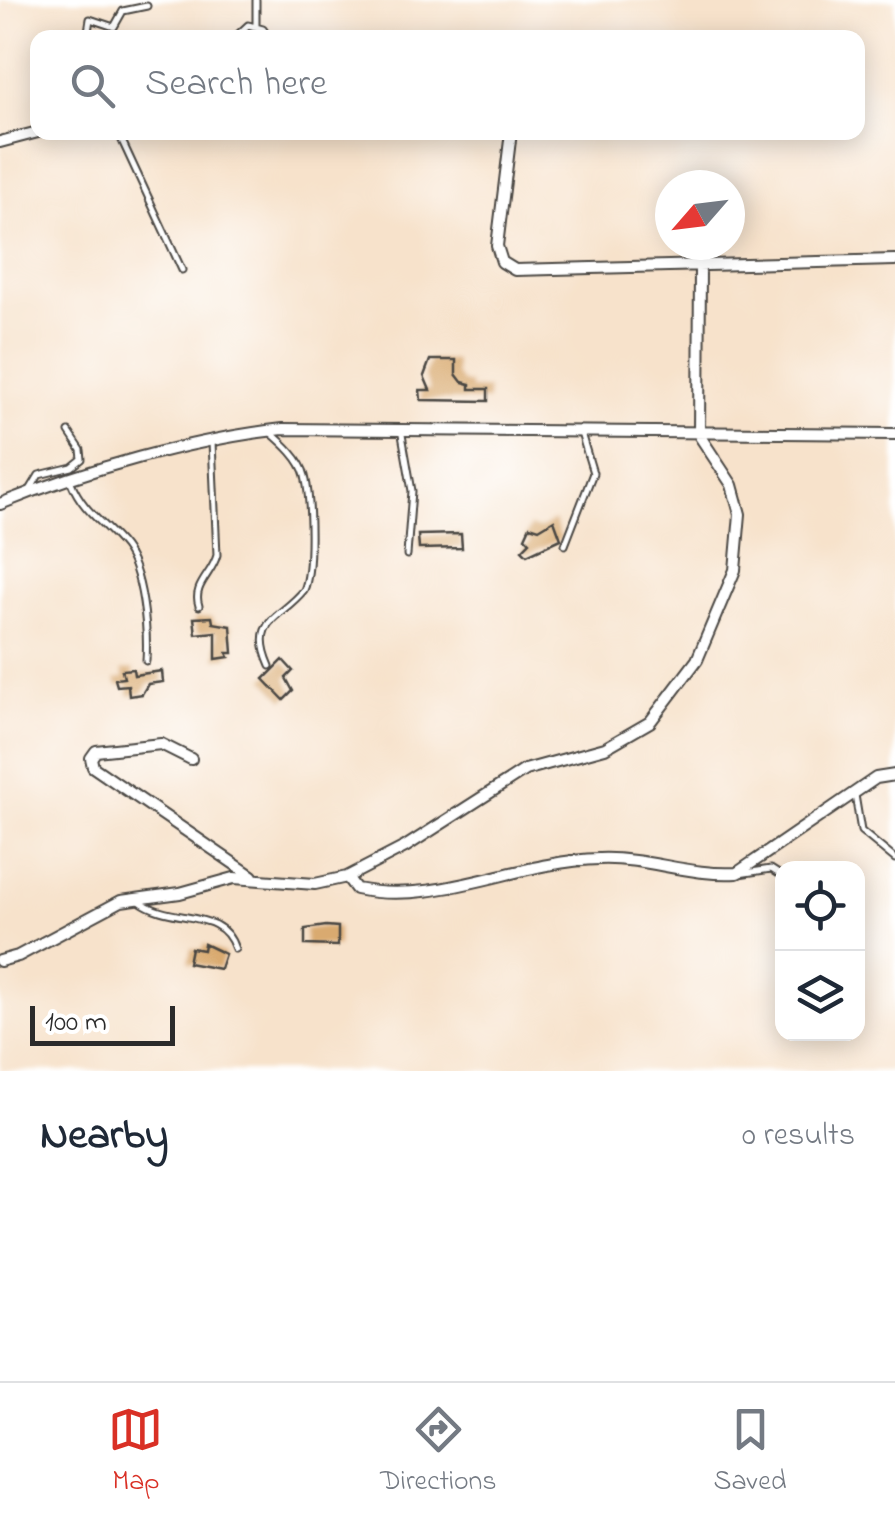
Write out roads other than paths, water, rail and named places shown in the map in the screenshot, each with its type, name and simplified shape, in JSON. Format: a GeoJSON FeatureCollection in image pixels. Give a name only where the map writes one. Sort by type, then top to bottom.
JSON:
{"type":"FeatureCollection","features":[{"type":"Feature","properties":{"kind":"street"},"geometry":{"type":"LineString","coordinates":[[0,142],[30,134]]}},
{"type":"Feature","properties":{"kind":"street"},"geometry":{"type":"LineString","coordinates":[[510,140],[497,246],[502,262],[514,270],[895,260]]}},
{"type":"Feature","properties":{"kind":"street"},"geometry":{"type":"LineString","coordinates":[[0,960],[18,956],[122,902],[234,878],[315,884],[347,878],[405,847],[526,770],[566,763],[605,748],[650,722],[697,660],[735,570],[740,514],[732,485],[700,435],[700,266]]}},
{"type":"Feature","properties":{"kind":"street"},"geometry":{"type":"LineString","coordinates":[[0,504],[212,442],[268,431],[895,434]]}},
{"type":"Feature","properties":{"kind":"street"},"geometry":{"type":"LineString","coordinates":[[191,758],[161,744],[96,751],[92,758],[94,767],[257,879]]}},
{"type":"Feature","properties":{"kind":"street"},"geometry":{"type":"LineString","coordinates":[[347,878],[356,889],[384,895],[453,888],[567,861],[604,858],[737,873],[876,778],[895,775]]}},
{"type":"Feature","properties":{"kind":"lane"},"geometry":{"type":"LineString","coordinates":[[256,0],[256,25],[261,30]]}},
{"type":"Feature","properties":{"kind":"lane"},"geometry":{"type":"LineString","coordinates":[[88,30],[90,18],[114,27],[123,10],[147,6]]}},
{"type":"Feature","properties":{"kind":"lane"},"geometry":{"type":"LineString","coordinates":[[240,30],[256,25]]}},
{"type":"Feature","properties":{"kind":"lane"},"geometry":{"type":"LineString","coordinates":[[122,140],[182,270]]}},
{"type":"Feature","properties":{"kind":"lane"},"geometry":{"type":"LineString","coordinates":[[401,429],[412,491],[406,555]]}},
{"type":"Feature","properties":{"kind":"lane"},"geometry":{"type":"LineString","coordinates":[[268,431],[286,445],[305,474],[308,544],[304,590],[271,618],[264,632],[264,651],[270,666]]}},
{"type":"Feature","properties":{"kind":"lane"},"geometry":{"type":"LineString","coordinates":[[30,493],[39,475],[72,468],[82,460],[82,450],[69,432]]}},
{"type":"Feature","properties":{"kind":"lane"},"geometry":{"type":"LineString","coordinates":[[565,545],[593,473],[581,433]]}},
{"type":"Feature","properties":{"kind":"lane"},"geometry":{"type":"LineString","coordinates":[[199,606],[196,596],[200,583],[214,568],[217,555],[212,442]]}},
{"type":"Feature","properties":{"kind":"lane"},"geometry":{"type":"LineString","coordinates":[[70,482],[80,506],[122,544],[134,562],[146,660]]}},
{"type":"Feature","properties":{"kind":"lane"},"geometry":{"type":"LineString","coordinates":[[854,794],[861,831],[895,858]]}},
{"type":"Feature","properties":{"kind":"lane"},"geometry":{"type":"LineString","coordinates":[[737,873],[775,872]]}},
{"type":"Feature","properties":{"kind":"lane"},"geometry":{"type":"LineString","coordinates":[[137,899],[155,914],[210,921],[224,928],[235,949]]}}]}
